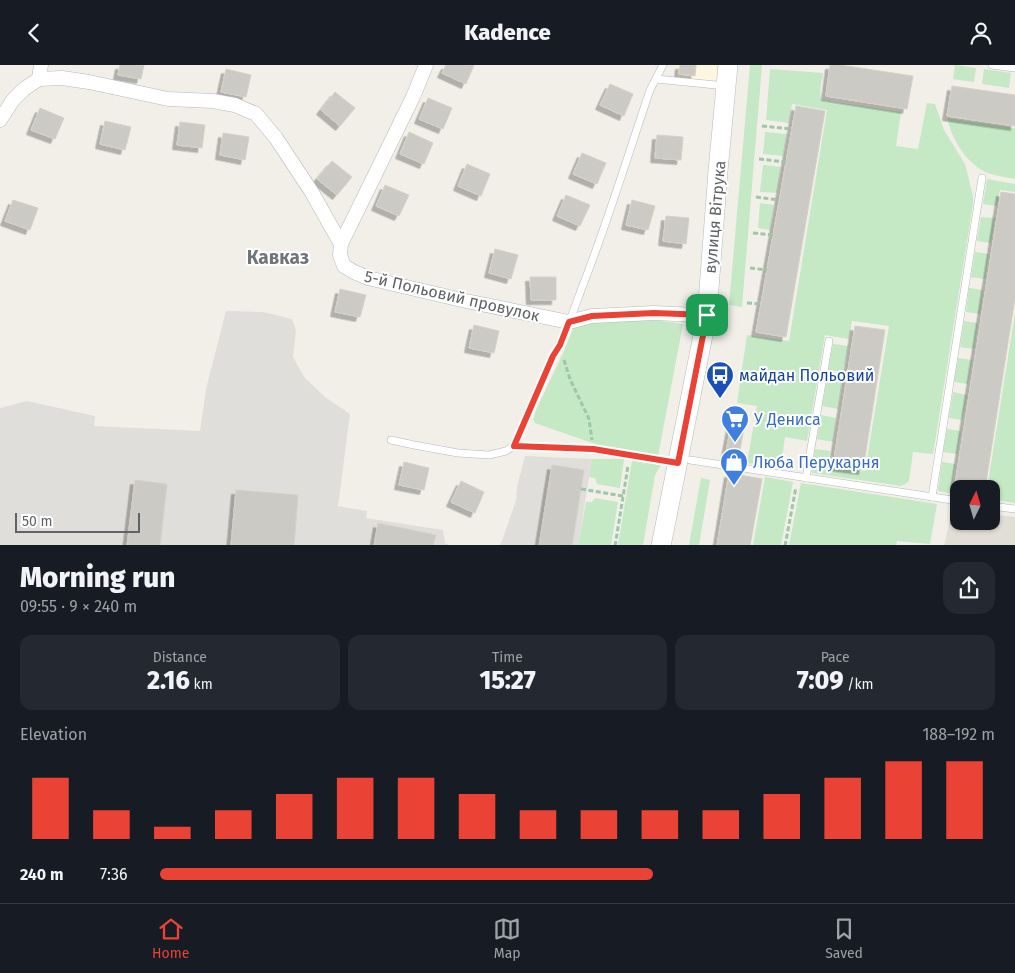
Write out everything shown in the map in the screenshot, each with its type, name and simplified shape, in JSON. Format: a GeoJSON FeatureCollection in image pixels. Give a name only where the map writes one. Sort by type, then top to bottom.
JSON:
{"type":"FeatureCollection","features":[{"type":"Feature","properties":{"kind":"main road","name":"вулиця Вітрука"},"geometry":{"type":"LineString","coordinates":[[713,315],[718,171],[728,65]]}},
{"type":"Feature","properties":{"kind":"main road","name":"вулиця Вітрука"},"geometry":{"type":"LineString","coordinates":[[674,545],[684,462],[713,315],[739,65]]}},
{"type":"Feature","properties":{"kind":"main road","name":"вулиця Вітрука"},"geometry":{"type":"LineString","coordinates":[[661,545],[684,462]]}},
{"type":"Feature","properties":{"kind":"street"},"geometry":{"type":"LineString","coordinates":[[341,244],[413,97],[426,65]]}},
{"type":"Feature","properties":{"kind":"street","name":"5-й Польовий провулок"},"geometry":{"type":"LineString","coordinates":[[0,120],[12,100],[40,72],[168,99],[213,101],[235,105],[256,114],[276,138],[306,182],[341,244],[340,255],[344,266],[354,272],[368,278],[466,301],[569,322],[592,316],[654,313],[713,315]]}},
{"type":"Feature","properties":{"kind":"lane"},"geometry":{"type":"LineString","coordinates":[[514,446],[569,322],[592,263],[650,90],[663,65]]}},
{"type":"Feature","properties":{"kind":"lane"},"geometry":{"type":"LineString","coordinates":[[992,65],[1015,68]]}},
{"type":"Feature","properties":{"kind":"lane"},"geometry":{"type":"LineString","coordinates":[[656,79],[726,86]]}},
{"type":"Feature","properties":{"kind":"lane"},"geometry":{"type":"LineString","coordinates":[[932,497],[982,178]]}},
{"type":"Feature","properties":{"kind":"lane"},"geometry":{"type":"LineString","coordinates":[[802,478],[829,341]]}},
{"type":"Feature","properties":{"kind":"lane"},"geometry":{"type":"LineString","coordinates":[[391,440],[458,453],[490,455],[506,451],[514,446],[593,449],[950,500]]}},
{"type":"Feature","properties":{"kind":"lane"},"geometry":{"type":"LineString","coordinates":[[1000,507],[1015,509]]}},
{"type":"Feature","properties":{"kind":"path"},"geometry":{"type":"LineString","coordinates":[[762,126],[792,129]]}},
{"type":"Feature","properties":{"kind":"path"},"geometry":{"type":"LineString","coordinates":[[759,159],[786,162]]}},
{"type":"Feature","properties":{"kind":"path"},"geometry":{"type":"LineString","coordinates":[[756,197],[779,200]]}},
{"type":"Feature","properties":{"kind":"path"},"geometry":{"type":"LineString","coordinates":[[753,233],[773,235]]}},
{"type":"Feature","properties":{"kind":"path"},"geometry":{"type":"LineString","coordinates":[[750,269],[767,270]]}},
{"type":"Feature","properties":{"kind":"path"},"geometry":{"type":"LineString","coordinates":[[747,303],[761,304]]}},
{"type":"Feature","properties":{"kind":"path"},"geometry":{"type":"LineString","coordinates":[[560,345],[570,379],[589,419],[593,449]]}},
{"type":"Feature","properties":{"kind":"path"},"geometry":{"type":"LineString","coordinates":[[615,545],[629,455]]}},
{"type":"Feature","properties":{"kind":"path"},"geometry":{"type":"LineString","coordinates":[[785,545],[802,478]]}},
{"type":"Feature","properties":{"kind":"path"},"geometry":{"type":"LineString","coordinates":[[581,489],[623,496]]}},
{"type":"Feature","properties":{"kind":"shaded area"},"geometry":{"type":"Polygon","coordinates":[[[678,65],[717,65],[716,81],[677,78],[678,65]]]}},
{"type":"Feature","properties":{"kind":"shaded area"},"geometry":{"type":"Polygon","coordinates":[[[226,311],[263,312],[292,319],[296,330],[293,357],[304,377],[325,397],[350,414],[338,506],[367,511],[366,518],[443,530],[445,543],[449,545],[0,545],[0,408],[27,401],[95,416],[94,426],[200,431],[206,389],[226,311]]]}},
{"type":"Feature","properties":{"kind":"shaded area"},"geometry":{"type":"Polygon","coordinates":[[[525,456],[592,459],[578,545],[500,545],[516,500],[517,487],[525,456]]]}},
{"type":"Feature","properties":{"kind":"shaded area"},"geometry":{"type":"Polygon","coordinates":[[[1000,515],[1015,517],[1015,545],[944,545],[950,521],[950,530],[1000,530],[1000,515]]]}},
{"type":"Feature","properties":{"kind":"green space"},"geometry":{"type":"Polygon","coordinates":[[[750,65],[762,65],[742,307],[729,305],[750,65]]]}},
{"type":"Feature","properties":{"kind":"green space"},"geometry":{"type":"Polygon","coordinates":[[[955,65],[976,68],[974,82],[953,79],[955,65]]]}},
{"type":"Feature","properties":{"kind":"green space"},"geometry":{"type":"Polygon","coordinates":[[[770,69],[823,73],[820,90],[822,100],[901,112],[896,146],[918,149],[927,103],[935,104],[944,130],[965,164],[973,196],[973,204],[933,454],[913,452],[909,481],[901,486],[812,473],[815,449],[830,451],[828,467],[865,471],[889,326],[852,321],[849,339],[825,335],[807,441],[785,437],[780,461],[774,467],[747,463],[757,406],[737,403],[747,335],[789,341],[827,110],[792,104],[789,123],[766,120],[770,69]]]}},
{"type":"Feature","properties":{"kind":"green space"},"geometry":{"type":"Polygon","coordinates":[[[984,69],[1011,73],[1009,88],[982,84],[984,69]]]}},
{"type":"Feature","properties":{"kind":"green space"},"geometry":{"type":"Polygon","coordinates":[[[947,118],[1015,128],[1015,179],[988,173],[973,164],[956,142],[947,118]]]}},
{"type":"Feature","properties":{"kind":"green space"},"geometry":{"type":"Polygon","coordinates":[[[765,132],[787,134],[783,156],[763,154],[765,132]]]}},
{"type":"Feature","properties":{"kind":"green space"},"geometry":{"type":"Polygon","coordinates":[[[763,165],[781,167],[777,193],[760,192],[763,165]]]}},
{"type":"Feature","properties":{"kind":"green space"},"geometry":{"type":"Polygon","coordinates":[[[987,179],[1015,184],[1015,192],[1000,190],[997,206],[983,204],[987,179]]]}},
{"type":"Feature","properties":{"kind":"green space"},"geometry":{"type":"Polygon","coordinates":[[[760,203],[774,205],[770,230],[758,228],[760,203]]]}},
{"type":"Feature","properties":{"kind":"green space"},"geometry":{"type":"Polygon","coordinates":[[[981,217],[995,218],[991,243],[977,241],[981,217]]]}},
{"type":"Feature","properties":{"kind":"green space"},"geometry":{"type":"Polygon","coordinates":[[[975,252],[989,254],[985,279],[971,277],[975,252]]]}},
{"type":"Feature","properties":{"kind":"green space"},"geometry":{"type":"Polygon","coordinates":[[[969,288],[983,290],[980,314],[966,312],[969,288]]]}},
{"type":"Feature","properties":{"kind":"green space"},"geometry":{"type":"Polygon","coordinates":[[[1015,313],[1015,503],[1000,500],[1000,480],[988,480],[1015,313]]]}},
{"type":"Feature","properties":{"kind":"green space"},"geometry":{"type":"Polygon","coordinates":[[[654,320],[683,324],[658,456],[598,445],[535,423],[533,420],[536,410],[575,326],[602,321],[654,320]]]}},
{"type":"Feature","properties":{"kind":"green space"},"geometry":{"type":"Polygon","coordinates":[[[964,321],[978,323],[974,349],[960,347],[964,321]]]}},
{"type":"Feature","properties":{"kind":"green space"},"geometry":{"type":"Polygon","coordinates":[[[833,344],[848,346],[843,372],[828,370],[833,344]]]}},
{"type":"Feature","properties":{"kind":"green space"},"geometry":{"type":"Polygon","coordinates":[[[958,358],[972,360],[968,384],[954,382],[958,358]]]}},
{"type":"Feature","properties":{"kind":"green space"},"geometry":{"type":"Polygon","coordinates":[[[827,380],[842,383],[838,409],[822,406],[827,380]]]}},
{"type":"Feature","properties":{"kind":"green space"},"geometry":{"type":"Polygon","coordinates":[[[953,392],[967,395],[962,420],[949,418],[953,392]]]}},
{"type":"Feature","properties":{"kind":"green space"},"geometry":{"type":"Polygon","coordinates":[[[821,415],[836,418],[833,442],[817,439],[821,415]]]}},
{"type":"Feature","properties":{"kind":"green space"},"geometry":{"type":"Polygon","coordinates":[[[947,429],[961,431],[957,454],[943,452],[947,429]]]}},
{"type":"Feature","properties":{"kind":"green space"},"geometry":{"type":"Polygon","coordinates":[[[592,459],[624,459],[620,488],[597,484],[595,478],[589,477],[592,459]]]}},
{"type":"Feature","properties":{"kind":"green space"},"geometry":{"type":"Polygon","coordinates":[[[632,461],[661,465],[655,475],[643,545],[618,545],[632,461]]]}},
{"type":"Feature","properties":{"kind":"green space"},"geometry":{"type":"Polygon","coordinates":[[[942,462],[955,464],[953,480],[950,480],[950,493],[938,491],[942,462]]]}},
{"type":"Feature","properties":{"kind":"green space"},"geometry":{"type":"Polygon","coordinates":[[[765,477],[793,482],[781,545],[753,545],[765,477]]]}},
{"type":"Feature","properties":{"kind":"green space"},"geometry":{"type":"Polygon","coordinates":[[[701,478],[710,480],[699,545],[689,545],[701,478]]]}},
{"type":"Feature","properties":{"kind":"green space"},"geometry":{"type":"Polygon","coordinates":[[[801,483],[937,504],[930,544],[897,541],[896,545],[789,545],[801,483]]]}},
{"type":"Feature","properties":{"kind":"green space"},"geometry":{"type":"Polygon","coordinates":[[[595,498],[618,502],[611,545],[578,545],[586,502],[592,502],[595,498]]]}},
{"type":"Feature","properties":{"kind":"building"},"geometry":{"type":"Polygon","coordinates":[[[120,65],[144,65],[141,79],[118,75],[120,65]]]}},
{"type":"Feature","properties":{"kind":"building"},"geometry":{"type":"Polygon","coordinates":[[[446,65],[474,65],[466,84],[442,73],[446,65]]]}},
{"type":"Feature","properties":{"kind":"building"},"geometry":{"type":"Polygon","coordinates":[[[680,65],[696,65],[695,76],[679,74],[680,65]]]}},
{"type":"Feature","properties":{"kind":"building"},"geometry":{"type":"Polygon","coordinates":[[[830,65],[913,76],[907,109],[826,96],[830,65]]]}},
{"type":"Feature","properties":{"kind":"building"},"geometry":{"type":"Polygon","coordinates":[[[226,69],[251,75],[246,97],[221,92],[226,69]]]}},
{"type":"Feature","properties":{"kind":"building"},"geometry":{"type":"Polygon","coordinates":[[[610,84],[633,94],[624,116],[600,105],[610,84]]]}},
{"type":"Feature","properties":{"kind":"building"},"geometry":{"type":"Polygon","coordinates":[[[952,86],[1015,95],[1015,126],[947,116],[952,86]]]}},
{"type":"Feature","properties":{"kind":"building"},"geometry":{"type":"Polygon","coordinates":[[[335,92],[355,108],[340,126],[321,110],[335,92]]]}},
{"type":"Feature","properties":{"kind":"building"},"geometry":{"type":"Polygon","coordinates":[[[428,98],[452,108],[443,129],[419,119],[428,98]]]}},
{"type":"Feature","properties":{"kind":"building"},"geometry":{"type":"Polygon","coordinates":[[[796,106],[825,111],[786,337],[756,332],[796,106]]]}},
{"type":"Feature","properties":{"kind":"building"},"geometry":{"type":"Polygon","coordinates":[[[40,108],[64,118],[55,139],[31,130],[40,108]]]}},
{"type":"Feature","properties":{"kind":"building"},"geometry":{"type":"Polygon","coordinates":[[[105,121],[131,127],[125,150],[100,144],[105,121]]]}},
{"type":"Feature","properties":{"kind":"building"},"geometry":{"type":"Polygon","coordinates":[[[180,122],[205,125],[202,148],[177,145],[180,122]]]}},
{"type":"Feature","properties":{"kind":"building"},"geometry":{"type":"Polygon","coordinates":[[[409,132],[433,143],[424,164],[400,154],[409,132]]]}},
{"type":"Feature","properties":{"kind":"building"},"geometry":{"type":"Polygon","coordinates":[[[223,133],[249,137],[245,160],[220,155],[223,133]]]}},
{"type":"Feature","properties":{"kind":"building"},"geometry":{"type":"Polygon","coordinates":[[[657,135],[683,137],[681,160],[655,158],[657,135]]]}},
{"type":"Feature","properties":{"kind":"building"},"geometry":{"type":"Polygon","coordinates":[[[582,153],[606,163],[597,184],[573,174],[582,153]]]}},
{"type":"Feature","properties":{"kind":"building"},"geometry":{"type":"Polygon","coordinates":[[[332,161],[352,177],[337,195],[317,179],[332,161]]]}},
{"type":"Feature","properties":{"kind":"building"},"geometry":{"type":"Polygon","coordinates":[[[467,164],[490,174],[481,196],[458,186],[467,164]]]}},
{"type":"Feature","properties":{"kind":"building"},"geometry":{"type":"Polygon","coordinates":[[[385,185],[409,195],[399,216],[376,206],[385,185]]]}},
{"type":"Feature","properties":{"kind":"building"},"geometry":{"type":"Polygon","coordinates":[[[1001,192],[1015,194],[1015,298],[986,480],[956,480],[1001,192]]]}},
{"type":"Feature","properties":{"kind":"building"},"geometry":{"type":"Polygon","coordinates":[[[566,195],[590,205],[580,226],[557,216],[566,195]]]}},
{"type":"Feature","properties":{"kind":"building"},"geometry":{"type":"Polygon","coordinates":[[[13,200],[38,208],[30,230],[5,221],[13,200]]]}},
{"type":"Feature","properties":{"kind":"building"},"geometry":{"type":"Polygon","coordinates":[[[632,200],[655,206],[648,230],[626,225],[632,200]]]}},
{"type":"Feature","properties":{"kind":"building"},"geometry":{"type":"Polygon","coordinates":[[[666,216],[689,218],[686,244],[663,241],[666,216]]]}},
{"type":"Feature","properties":{"kind":"building"},"geometry":{"type":"Polygon","coordinates":[[[495,249],[518,255],[511,279],[489,273],[495,249]]]}},
{"type":"Feature","properties":{"kind":"building"},"geometry":{"type":"Polygon","coordinates":[[[530,277],[556,277],[556,300],[531,300],[530,277]]]}},
{"type":"Feature","properties":{"kind":"building"},"geometry":{"type":"Polygon","coordinates":[[[340,289],[366,295],[360,317],[335,312],[340,289]]]}},
{"type":"Feature","properties":{"kind":"building"},"geometry":{"type":"Polygon","coordinates":[[[474,325],[499,331],[494,353],[469,348],[474,325]]]}},
{"type":"Feature","properties":{"kind":"building"},"geometry":{"type":"Polygon","coordinates":[[[855,326],[885,330],[863,470],[833,466],[855,326]]]}},
{"type":"Feature","properties":{"kind":"building"},"geometry":{"type":"Polygon","coordinates":[[[734,410],[747,413],[739,455],[726,452],[734,410]]]}},
{"type":"Feature","properties":{"kind":"building"},"geometry":{"type":"Polygon","coordinates":[[[404,462],[429,468],[424,490],[399,485],[404,462]]]}},
{"type":"Feature","properties":{"kind":"building"},"geometry":{"type":"Polygon","coordinates":[[[552,465],[584,470],[572,545],[539,545],[552,465]]]}},
{"type":"Feature","properties":{"kind":"building"},"geometry":{"type":"Polygon","coordinates":[[[729,473],[762,479],[750,545],[717,545],[729,473]]]}},
{"type":"Feature","properties":{"kind":"building"},"geometry":{"type":"Polygon","coordinates":[[[135,480],[167,484],[160,545],[127,545],[135,480]]]}},
{"type":"Feature","properties":{"kind":"building"},"geometry":{"type":"Polygon","coordinates":[[[461,481],[484,492],[475,513],[451,502],[461,481]]]}},
{"type":"Feature","properties":{"kind":"building"},"geometry":{"type":"Polygon","coordinates":[[[236,490],[298,495],[294,545],[231,545],[236,490]]]}},
{"type":"Feature","properties":{"kind":"building"},"geometry":{"type":"Polygon","coordinates":[[[378,523],[436,535],[433,545],[374,545],[378,523]]]}},
{"type":"Feature","properties":{"kind":"place","name":"майдан Польовий"},"geometry":{"type":"Point","coordinates":[720,399]}},
{"type":"Feature","properties":{"kind":"place","name":"У Дениса"},"geometry":{"type":"Point","coordinates":[735,443]}},
{"type":"Feature","properties":{"kind":"place","name":"Люба Перукарня"},"geometry":{"type":"Point","coordinates":[734,486]}},
{"type":"Feature","properties":{"kind":"district","name":"Кавказ"},"geometry":{"type":"Point","coordinates":[278,257]}},
{"type":"Feature","properties":{"kind":"route"},"geometry":{"type":"LineString","coordinates":[[654,313],[707,315],[678,463],[593,449],[514,446],[569,322],[592,316],[654,313]]}}]}
